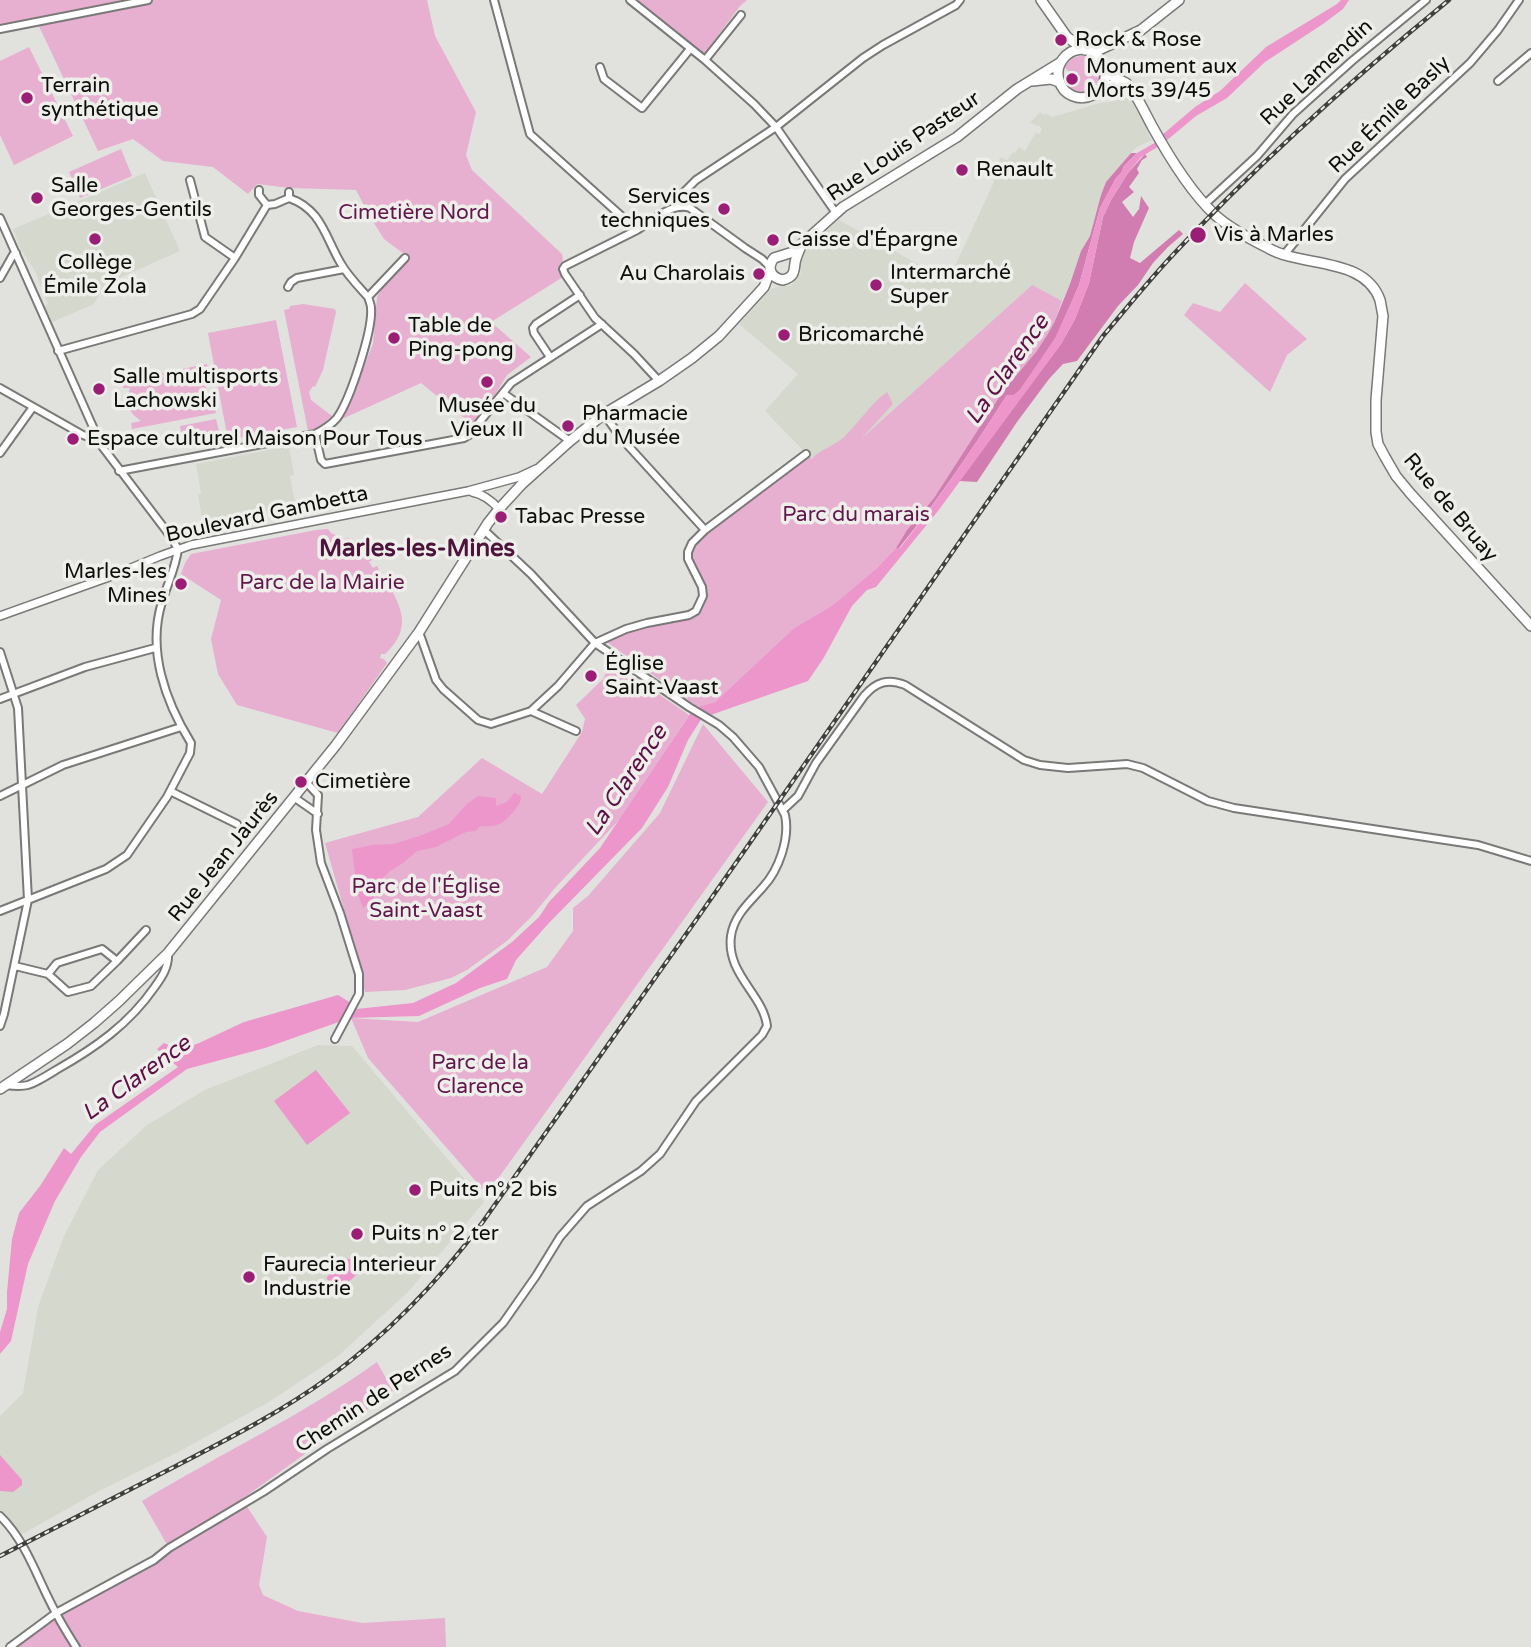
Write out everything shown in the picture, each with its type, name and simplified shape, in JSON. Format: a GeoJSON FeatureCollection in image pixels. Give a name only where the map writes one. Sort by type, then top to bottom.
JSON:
{"type":"FeatureCollection","features":[{"type":"Feature","properties":{"kind":"main road"},"geometry":{"type":"LineString","coordinates":[[1041,0],[1067,37],[1098,56],[1105,68],[1122,81]]}},
{"type":"Feature","properties":{"kind":"main road"},"geometry":{"type":"LineString","coordinates":[[1063,59],[1074,51],[1096,51],[1141,30],[1179,0]]}},
{"type":"Feature","properties":{"kind":"main road"},"geometry":{"type":"LineString","coordinates":[[1067,37],[1069,46],[1058,72],[1059,82],[1067,93],[1078,98],[1092,96],[1101,89],[1122,81]]}},
{"type":"Feature","properties":{"kind":"main road"},"geometry":{"type":"LineString","coordinates":[[1101,89],[1113,44]]}},
{"type":"Feature","properties":{"kind":"main road","name":"Rue Louis Pasteur"},"geometry":{"type":"LineString","coordinates":[[781,256],[801,246],[836,213],[957,137],[1017,89],[1063,59]]}},
{"type":"Feature","properties":{"kind":"main road"},"geometry":{"type":"LineString","coordinates":[[1030,81],[1052,79],[1059,82]]}},
{"type":"Feature","properties":{"kind":"main road","name":"Rue de Bruay"},"geometry":{"type":"LineString","coordinates":[[1122,81],[1131,88],[1182,174],[1217,217],[1270,250],[1350,270],[1363,276],[1373,287],[1380,300],[1383,316],[1375,417],[1378,444],[1396,476],[1410,493],[1531,626]]}},
{"type":"Feature","properties":{"kind":"main road","name":"Rue Louis Pasteur"},"geometry":{"type":"LineString","coordinates":[[794,264],[801,246]]}},
{"type":"Feature","properties":{"kind":"main road"},"geometry":{"type":"LineString","coordinates":[[307,783],[419,632],[499,509],[502,492],[539,467],[604,414],[692,358],[719,336],[764,287],[777,279],[786,280],[791,277],[794,264],[791,258],[781,256],[772,261],[764,287]]}},
{"type":"Feature","properties":{"kind":"main road"},"geometry":{"type":"LineString","coordinates":[[770,269],[777,279]]}},
{"type":"Feature","properties":{"kind":"main road","name":"Rue Jean Jaurès"},"geometry":{"type":"LineString","coordinates":[[3,1087],[94,1023],[168,953],[307,783]]}},
{"type":"Feature","properties":{"kind":"street"},"geometry":{"type":"LineString","coordinates":[[0,29],[148,0]]}},
{"type":"Feature","properties":{"kind":"street"},"geometry":{"type":"LineString","coordinates":[[494,0],[530,134],[636,230]]}},
{"type":"Feature","properties":{"kind":"street"},"geometry":{"type":"LineString","coordinates":[[630,0],[736,86],[776,127],[836,213]]}},
{"type":"Feature","properties":{"kind":"street","name":"Rue Lamendin"},"geometry":{"type":"LineString","coordinates":[[1205,204],[1256,156],[1293,114],[1426,0]]}},
{"type":"Feature","properties":{"kind":"street","name":"Rue Émile Basly"},"geometry":{"type":"LineString","coordinates":[[1284,255],[1345,179],[1470,63],[1519,0]]}},
{"type":"Feature","properties":{"kind":"street"},"geometry":{"type":"LineString","coordinates":[[682,205],[684,192],[696,180],[776,127],[863,58],[960,2]]}},
{"type":"Feature","properties":{"kind":"street"},"geometry":{"type":"LineString","coordinates":[[705,60],[741,15]]}},
{"type":"Feature","properties":{"kind":"street"},"geometry":{"type":"LineString","coordinates":[[600,67],[604,79],[642,108],[690,49]]}},
{"type":"Feature","properties":{"kind":"street"},"geometry":{"type":"LineString","coordinates":[[1498,81],[1531,53]]}},
{"type":"Feature","properties":{"kind":"street"},"geometry":{"type":"LineString","coordinates":[[190,180],[205,237],[235,258]]}},
{"type":"Feature","properties":{"kind":"street"},"geometry":{"type":"LineString","coordinates":[[259,190],[267,205]]}},
{"type":"Feature","properties":{"kind":"street"},"geometry":{"type":"LineString","coordinates":[[119,471],[314,434],[324,430],[342,409],[365,349],[372,307],[368,297],[344,269],[316,215],[308,206],[289,195],[275,204],[267,205]]}},
{"type":"Feature","properties":{"kind":"street"},"geometry":{"type":"LineString","coordinates":[[58,351],[192,314],[204,304],[267,205]]}},
{"type":"Feature","properties":{"kind":"street"},"geometry":{"type":"LineString","coordinates":[[659,381],[595,318],[565,274],[565,266],[682,205],[757,256],[770,269]]}},
{"type":"Feature","properties":{"kind":"street"},"geometry":{"type":"LineString","coordinates":[[0,218],[97,437],[107,455],[178,549],[161,604],[155,648],[165,689],[191,743],[190,753],[170,790],[127,855],[106,869],[0,911]]}},
{"type":"Feature","properties":{"kind":"street"},"geometry":{"type":"LineString","coordinates":[[0,278],[16,253]]}},
{"type":"Feature","properties":{"kind":"street"},"geometry":{"type":"LineString","coordinates":[[757,256],[781,256]]}},
{"type":"Feature","properties":{"kind":"street"},"geometry":{"type":"LineString","coordinates":[[368,297],[405,258]]}},
{"type":"Feature","properties":{"kind":"street"},"geometry":{"type":"LineString","coordinates":[[288,287],[290,282],[298,278],[344,269]]}},
{"type":"Feature","properties":{"kind":"street"},"geometry":{"type":"LineString","coordinates":[[550,357],[533,328],[580,295]]}},
{"type":"Feature","properties":{"kind":"street"},"geometry":{"type":"LineString","coordinates":[[314,434],[321,460],[325,464],[464,438],[511,383],[601,324]]}},
{"type":"Feature","properties":{"kind":"street"},"geometry":{"type":"LineString","coordinates":[[0,388],[83,435],[93,439],[97,437]]}},
{"type":"Feature","properties":{"kind":"street"},"geometry":{"type":"LineString","coordinates":[[503,393],[569,441]]}},
{"type":"Feature","properties":{"kind":"street"},"geometry":{"type":"LineString","coordinates":[[0,453],[33,407]]}},
{"type":"Feature","properties":{"kind":"street"},"geometry":{"type":"LineString","coordinates":[[604,414],[622,439],[705,530]]}},
{"type":"Feature","properties":{"kind":"street"},"geometry":{"type":"LineString","coordinates":[[419,632],[436,680],[478,720],[491,724],[531,711],[558,686],[595,643],[626,629],[689,615],[696,611],[702,596],[702,587],[688,559],[692,543],[705,530],[806,454]]}},
{"type":"Feature","properties":{"kind":"street","name":"Boulevard Gambetta"},"geometry":{"type":"LineString","coordinates":[[0,616],[191,545],[468,491],[502,492],[519,477],[539,467]]}},
{"type":"Feature","properties":{"kind":"street"},"geometry":{"type":"LineString","coordinates":[[468,491],[489,499],[499,509]]}},
{"type":"Feature","properties":{"kind":"street"},"geometry":{"type":"LineString","coordinates":[[484,530],[531,574],[595,643],[733,737],[752,758],[783,810],[798,796],[816,763],[864,696],[874,686],[886,681],[905,685],[1015,755],[1040,765],[1068,768],[1127,764],[1143,768],[1208,801],[1234,808],[1478,845],[1531,860]]}},
{"type":"Feature","properties":{"kind":"street"},"geometry":{"type":"LineString","coordinates":[[0,699],[85,667],[155,648]]}},
{"type":"Feature","properties":{"kind":"street"},"geometry":{"type":"LineString","coordinates":[[0,652],[18,708],[28,900],[0,1026]]}},
{"type":"Feature","properties":{"kind":"street"},"geometry":{"type":"LineString","coordinates":[[531,711],[576,731]]}},
{"type":"Feature","properties":{"kind":"street"},"geometry":{"type":"LineString","coordinates":[[0,796],[63,765],[181,727]]}},
{"type":"Feature","properties":{"kind":"street"},"geometry":{"type":"LineString","coordinates":[[307,783],[318,795],[316,830],[321,863],[359,974],[359,994],[335,1039]]}},
{"type":"Feature","properties":{"kind":"street"},"geometry":{"type":"LineString","coordinates":[[170,790],[237,824]]}},
{"type":"Feature","properties":{"kind":"street"},"geometry":{"type":"LineString","coordinates":[[295,798],[318,814]]}},
{"type":"Feature","properties":{"kind":"street","name":"Chemin de Pernes"},"geometry":{"type":"LineString","coordinates":[[10,1647],[55,1613],[154,1560],[169,1548],[455,1371],[503,1323],[560,1237],[587,1206],[641,1171],[660,1154],[696,1101],[762,1035],[766,1026],[762,1009],[742,981],[732,952],[731,935],[740,913],[769,880],[776,867],[786,831],[787,822],[783,810]]}},
{"type":"Feature","properties":{"kind":"street"},"geometry":{"type":"LineString","coordinates":[[15,966],[48,974],[68,992],[91,986],[146,930]]}},
{"type":"Feature","properties":{"kind":"street"},"geometry":{"type":"LineString","coordinates":[[48,974],[57,963],[102,949],[117,961]]}},
{"type":"Feature","properties":{"kind":"street","name":"Rue Jean Jaurès"},"geometry":{"type":"LineString","coordinates":[[3,1087],[28,1085],[76,1058],[120,1027],[141,1007],[164,974],[168,953]]}},
{"type":"Feature","properties":{"kind":"street"},"geometry":{"type":"LineString","coordinates":[[0,1516],[22,1545],[55,1613],[76,1647]]}},
{"type":"Feature","properties":{"kind":"shaded area"},"geometry":{"type":"Polygon","coordinates":[[[1341,0],[1349,0],[1343,9],[1265,62],[1227,98],[1196,116],[1166,141],[1162,135],[1195,107],[1220,91],[1266,47],[1341,0]]]}},
{"type":"Feature","properties":{"kind":"shaded area"},"geometry":{"type":"Polygon","coordinates":[[[1127,92],[1152,140],[1135,148],[1106,182],[1090,236],[1081,251],[1062,301],[1031,286],[824,472],[765,411],[798,374],[739,324],[771,289],[791,286],[801,273],[799,265],[805,250],[839,220],[948,281],[993,184],[1000,157],[1007,160],[1019,147],[1025,151],[1036,132],[1039,134],[1042,129],[1030,123],[1040,112],[1052,117],[1116,101],[1120,95],[1122,97],[1127,92]]]}},
{"type":"Feature","properties":{"kind":"shaded area"},"geometry":{"type":"Polygon","coordinates":[[[1156,142],[1159,146],[1141,157],[1128,173],[1103,217],[1089,283],[1075,319],[1061,344],[938,511],[876,587],[867,590],[852,606],[808,681],[702,718],[688,740],[668,787],[642,828],[548,924],[516,960],[507,979],[480,988],[419,1016],[350,1018],[265,1048],[187,1069],[100,1132],[81,1157],[55,1201],[28,1264],[11,1341],[0,1354],[0,1332],[7,1309],[12,1239],[19,1213],[64,1148],[71,1154],[95,1125],[178,1067],[157,1049],[164,1043],[171,1046],[173,1053],[244,1022],[338,995],[356,1009],[413,1003],[456,983],[512,942],[539,917],[549,902],[600,848],[692,711],[715,702],[794,628],[833,605],[896,548],[900,548],[1007,395],[1014,395],[1020,390],[1055,338],[1079,285],[1100,208],[1124,166],[1137,153],[1156,142]]]}},
{"type":"Feature","properties":{"kind":"shaded area"},"geometry":{"type":"Polygon","coordinates":[[[1131,153],[1137,153],[1124,166],[1100,208],[1079,285],[1056,338],[1020,390],[1014,395],[1007,395],[942,492],[899,548],[896,548],[907,530],[934,498],[1003,391],[1047,335],[1070,284],[1081,251],[1090,236],[1106,182],[1131,153]]]}},
{"type":"Feature","properties":{"kind":"shaded area"},"geometry":{"type":"Polygon","coordinates":[[[1145,154],[1147,157],[1142,160],[1137,169],[1139,173],[1129,187],[1134,192],[1122,202],[1133,217],[1139,209],[1141,196],[1149,208],[1130,258],[1140,263],[1179,230],[1183,234],[1153,263],[1077,361],[1063,364],[1049,379],[977,482],[959,481],[1061,344],[1075,319],[1089,283],[1103,217],[1128,173],[1145,154]]]}},
{"type":"Feature","properties":{"kind":"shaded area","name":"Collège Émile Zola"},"geometry":{"type":"Polygon","coordinates":[[[145,173],[180,251],[106,284],[94,304],[50,323],[43,307],[48,304],[35,271],[20,248],[13,229],[145,173]]]}},
{"type":"Feature","properties":{"kind":"shaded area"},"geometry":{"type":"Polygon","coordinates":[[[289,446],[294,475],[290,476],[296,508],[207,526],[206,518],[202,518],[196,464],[289,446]]]}},
{"type":"Feature","properties":{"kind":"shaded area"},"geometry":{"type":"Polygon","coordinates":[[[514,793],[521,796],[520,802],[503,822],[480,826],[476,831],[466,832],[436,847],[417,851],[380,881],[378,894],[363,908],[357,892],[352,849],[394,844],[422,835],[449,824],[478,796],[496,798],[496,806],[507,802],[514,793]]]}},
{"type":"Feature","properties":{"kind":"shaded area"},"geometry":{"type":"Polygon","coordinates":[[[318,1045],[352,1046],[484,1202],[408,1292],[337,1357],[267,1403],[17,1537],[0,1516],[0,1416],[23,1393],[38,1307],[64,1236],[98,1170],[147,1125],[205,1090],[318,1045]]]}},
{"type":"Feature","properties":{"kind":"shaded area"},"geometry":{"type":"Polygon","coordinates":[[[316,1070],[350,1113],[307,1145],[274,1101],[316,1070]]]}},
{"type":"Feature","properties":{"kind":"shaded area"},"geometry":{"type":"Polygon","coordinates":[[[348,1259],[352,1259],[356,1264],[358,1272],[336,1290],[327,1277],[348,1259]]]}},
{"type":"Feature","properties":{"kind":"shaded area"},"geometry":{"type":"Polygon","coordinates":[[[0,1455],[22,1480],[22,1485],[13,1492],[0,1491],[0,1455]]]}},
{"type":"Feature","properties":{"kind":"green space","name":"Cimetière Nord"},"geometry":{"type":"Polygon","coordinates":[[[0,0],[427,0],[435,36],[476,112],[466,155],[472,170],[562,254],[563,260],[559,269],[563,277],[491,322],[531,357],[507,375],[475,427],[421,383],[340,420],[373,344],[377,297],[387,280],[408,257],[384,239],[356,190],[257,184],[248,194],[213,167],[163,161],[133,139],[98,151],[37,22],[0,29],[0,0]]]}},
{"type":"Feature","properties":{"kind":"green space"},"geometry":{"type":"Polygon","coordinates":[[[627,0],[747,0],[708,49],[704,62],[627,0]]]}},
{"type":"Feature","properties":{"kind":"green space","name":"Terrain synthétique"},"geometry":{"type":"Polygon","coordinates":[[[29,47],[73,136],[14,165],[0,135],[0,61],[29,47]]]}},
{"type":"Feature","properties":{"kind":"green space"},"geometry":{"type":"Polygon","coordinates":[[[1084,55],[1095,60],[1101,76],[1092,91],[1084,94],[1075,92],[1065,84],[1077,80],[1078,73],[1068,71],[1064,67],[1072,58],[1084,55]]]}},
{"type":"Feature","properties":{"kind":"green space"},"geometry":{"type":"Polygon","coordinates":[[[121,149],[132,176],[80,198],[69,172],[121,149]]]}},
{"type":"Feature","properties":{"kind":"green space"},"geometry":{"type":"Polygon","coordinates":[[[1245,283],[1307,339],[1287,355],[1270,392],[1184,315],[1193,303],[1220,312],[1245,283]]]}},
{"type":"Feature","properties":{"kind":"green space","name":"Parc du marais"},"geometry":{"type":"Polygon","coordinates":[[[1032,285],[1062,301],[1054,323],[1036,352],[1003,391],[934,498],[907,530],[896,548],[833,605],[794,628],[715,702],[698,707],[604,640],[626,629],[696,611],[703,596],[688,559],[692,543],[806,454],[812,459],[840,440],[887,392],[893,404],[861,439],[1032,285]]]}},
{"type":"Feature","properties":{"kind":"green space"},"geometry":{"type":"Polygon","coordinates":[[[303,304],[335,309],[336,312],[323,370],[315,387],[309,392],[311,400],[332,416],[321,426],[308,431],[284,310],[303,304]]]}},
{"type":"Feature","properties":{"kind":"green space"},"geometry":{"type":"Polygon","coordinates":[[[276,320],[297,427],[228,440],[208,333],[276,320]]]}},
{"type":"Feature","properties":{"kind":"green space"},"geometry":{"type":"Polygon","coordinates":[[[207,364],[209,372],[193,375],[203,381],[206,390],[200,410],[215,407],[216,413],[132,429],[131,423],[141,421],[130,411],[130,388],[123,388],[122,381],[207,364]]]}},
{"type":"Feature","properties":{"kind":"green space"},"geometry":{"type":"Polygon","coordinates":[[[216,419],[220,435],[183,442],[180,426],[216,419]]]}},
{"type":"Feature","properties":{"kind":"green space","name":"Parc de la Mairie"},"geometry":{"type":"Polygon","coordinates":[[[328,529],[346,540],[350,539],[349,542],[355,541],[372,560],[369,562],[373,568],[377,566],[379,569],[376,572],[379,577],[383,575],[385,578],[382,581],[386,587],[389,586],[398,604],[402,622],[393,646],[385,654],[381,654],[380,658],[387,663],[338,733],[237,705],[218,674],[211,639],[221,600],[181,574],[191,554],[328,529]]]}},
{"type":"Feature","properties":{"kind":"green space","name":"Parc de l'Église Saint-Vaast"},"geometry":{"type":"Polygon","coordinates":[[[609,667],[631,681],[634,677],[689,715],[619,820],[507,941],[467,970],[451,978],[405,990],[365,992],[325,843],[418,817],[482,758],[542,794],[582,732],[585,719],[576,705],[603,679],[609,667]]]}},
{"type":"Feature","properties":{"kind":"green space","name":"Parc de la Clarence"},"geometry":{"type":"Polygon","coordinates":[[[703,724],[768,802],[487,1194],[368,1058],[351,1018],[418,1022],[547,967],[573,931],[573,908],[588,896],[660,813],[703,724]]]}},
{"type":"Feature","properties":{"kind":"green space"},"geometry":{"type":"Polygon","coordinates":[[[377,1362],[393,1391],[242,1499],[267,1537],[259,1585],[263,1595],[298,1611],[362,1623],[445,1618],[446,1647],[10,1647],[56,1613],[154,1560],[169,1548],[142,1501],[291,1417],[377,1362]]]}},
{"type":"Feature","properties":{"kind":"railway"},"geometry":{"type":"LineString","coordinates":[[0,1556],[215,1446],[292,1402],[371,1344],[430,1286],[482,1223],[1103,336],[1169,259],[1270,157],[1376,61],[1449,0]]}},
{"type":"Feature","properties":{"kind":"place","name":"Rock & Rose"},"geometry":{"type":"Point","coordinates":[1061,40]}},
{"type":"Feature","properties":{"kind":"place","name":"Monument aux Morts 39/45"},"geometry":{"type":"Point","coordinates":[1072,79]}},
{"type":"Feature","properties":{"kind":"place","name":"Terrain synthétique"},"geometry":{"type":"Point","coordinates":[27,98]}},
{"type":"Feature","properties":{"kind":"place","name":"Renault"},"geometry":{"type":"Point","coordinates":[962,170]}},
{"type":"Feature","properties":{"kind":"place","name":"Salle Georges-Gentils"},"geometry":{"type":"Point","coordinates":[37,198]}},
{"type":"Feature","properties":{"kind":"place","name":"Services techniques"},"geometry":{"type":"Point","coordinates":[724,209]}},
{"type":"Feature","properties":{"kind":"place","name":"Vis à Marles"},"geometry":{"type":"Point","coordinates":[1198,235]}},
{"type":"Feature","properties":{"kind":"place","name":"Collège Émile Zola"},"geometry":{"type":"Point","coordinates":[95,239]}},
{"type":"Feature","properties":{"kind":"place","name":"Caisse d'Épargne"},"geometry":{"type":"Point","coordinates":[773,240]}},
{"type":"Feature","properties":{"kind":"place","name":"Au Charolais"},"geometry":{"type":"Point","coordinates":[759,274]}},
{"type":"Feature","properties":{"kind":"place","name":"Intermarché Super"},"geometry":{"type":"Point","coordinates":[876,285]}},
{"type":"Feature","properties":{"kind":"place","name":"Bricomarché"},"geometry":{"type":"Point","coordinates":[784,335]}},
{"type":"Feature","properties":{"kind":"place","name":"Table de Ping-pong"},"geometry":{"type":"Point","coordinates":[394,338]}},
{"type":"Feature","properties":{"kind":"place","name":"Musée du Vieux II"},"geometry":{"type":"Point","coordinates":[487,382]}},
{"type":"Feature","properties":{"kind":"place","name":"Salle multisports Lachowski"},"geometry":{"type":"Point","coordinates":[99,389]}},
{"type":"Feature","properties":{"kind":"place","name":"Pharmacie du Musée"},"geometry":{"type":"Point","coordinates":[568,426]}},
{"type":"Feature","properties":{"kind":"place","name":"Espace culturel Maison Pour Tous"},"geometry":{"type":"Point","coordinates":[73,439]}},
{"type":"Feature","properties":{"kind":"place","name":"Tabac Presse"},"geometry":{"type":"Point","coordinates":[501,517]}},
{"type":"Feature","properties":{"kind":"place","name":"Marles-les Mines"},"geometry":{"type":"Point","coordinates":[181,584]}},
{"type":"Feature","properties":{"kind":"place","name":"Église Saint-Vaast"},"geometry":{"type":"Point","coordinates":[591,676]}},
{"type":"Feature","properties":{"kind":"place","name":"Cimetière"},"geometry":{"type":"Point","coordinates":[301,782]}},
{"type":"Feature","properties":{"kind":"place","name":"Puits n° 2 bis"},"geometry":{"type":"Point","coordinates":[415,1190]}},
{"type":"Feature","properties":{"kind":"place","name":"Puits n° 2 ter"},"geometry":{"type":"Point","coordinates":[357,1234]}},
{"type":"Feature","properties":{"kind":"place","name":"Faurecia Interieur Industrie"},"geometry":{"type":"Point","coordinates":[249,1277]}},
{"type":"Feature","properties":{"kind":"district","name":"Marles-les-Mines"},"geometry":{"type":"Point","coordinates":[417,550]}},
{"type":"Feature","properties":{"kind":"water label","name":"La Clarence"},"geometry":{"type":"Point","coordinates":[1008,370]}},
{"type":"Feature","properties":{"kind":"water label","name":"La Clarence"},"geometry":{"type":"Point","coordinates":[627,781]}},
{"type":"Feature","properties":{"kind":"water label","name":"La Clarence"},"geometry":{"type":"Point","coordinates":[137,1079]}}]}
